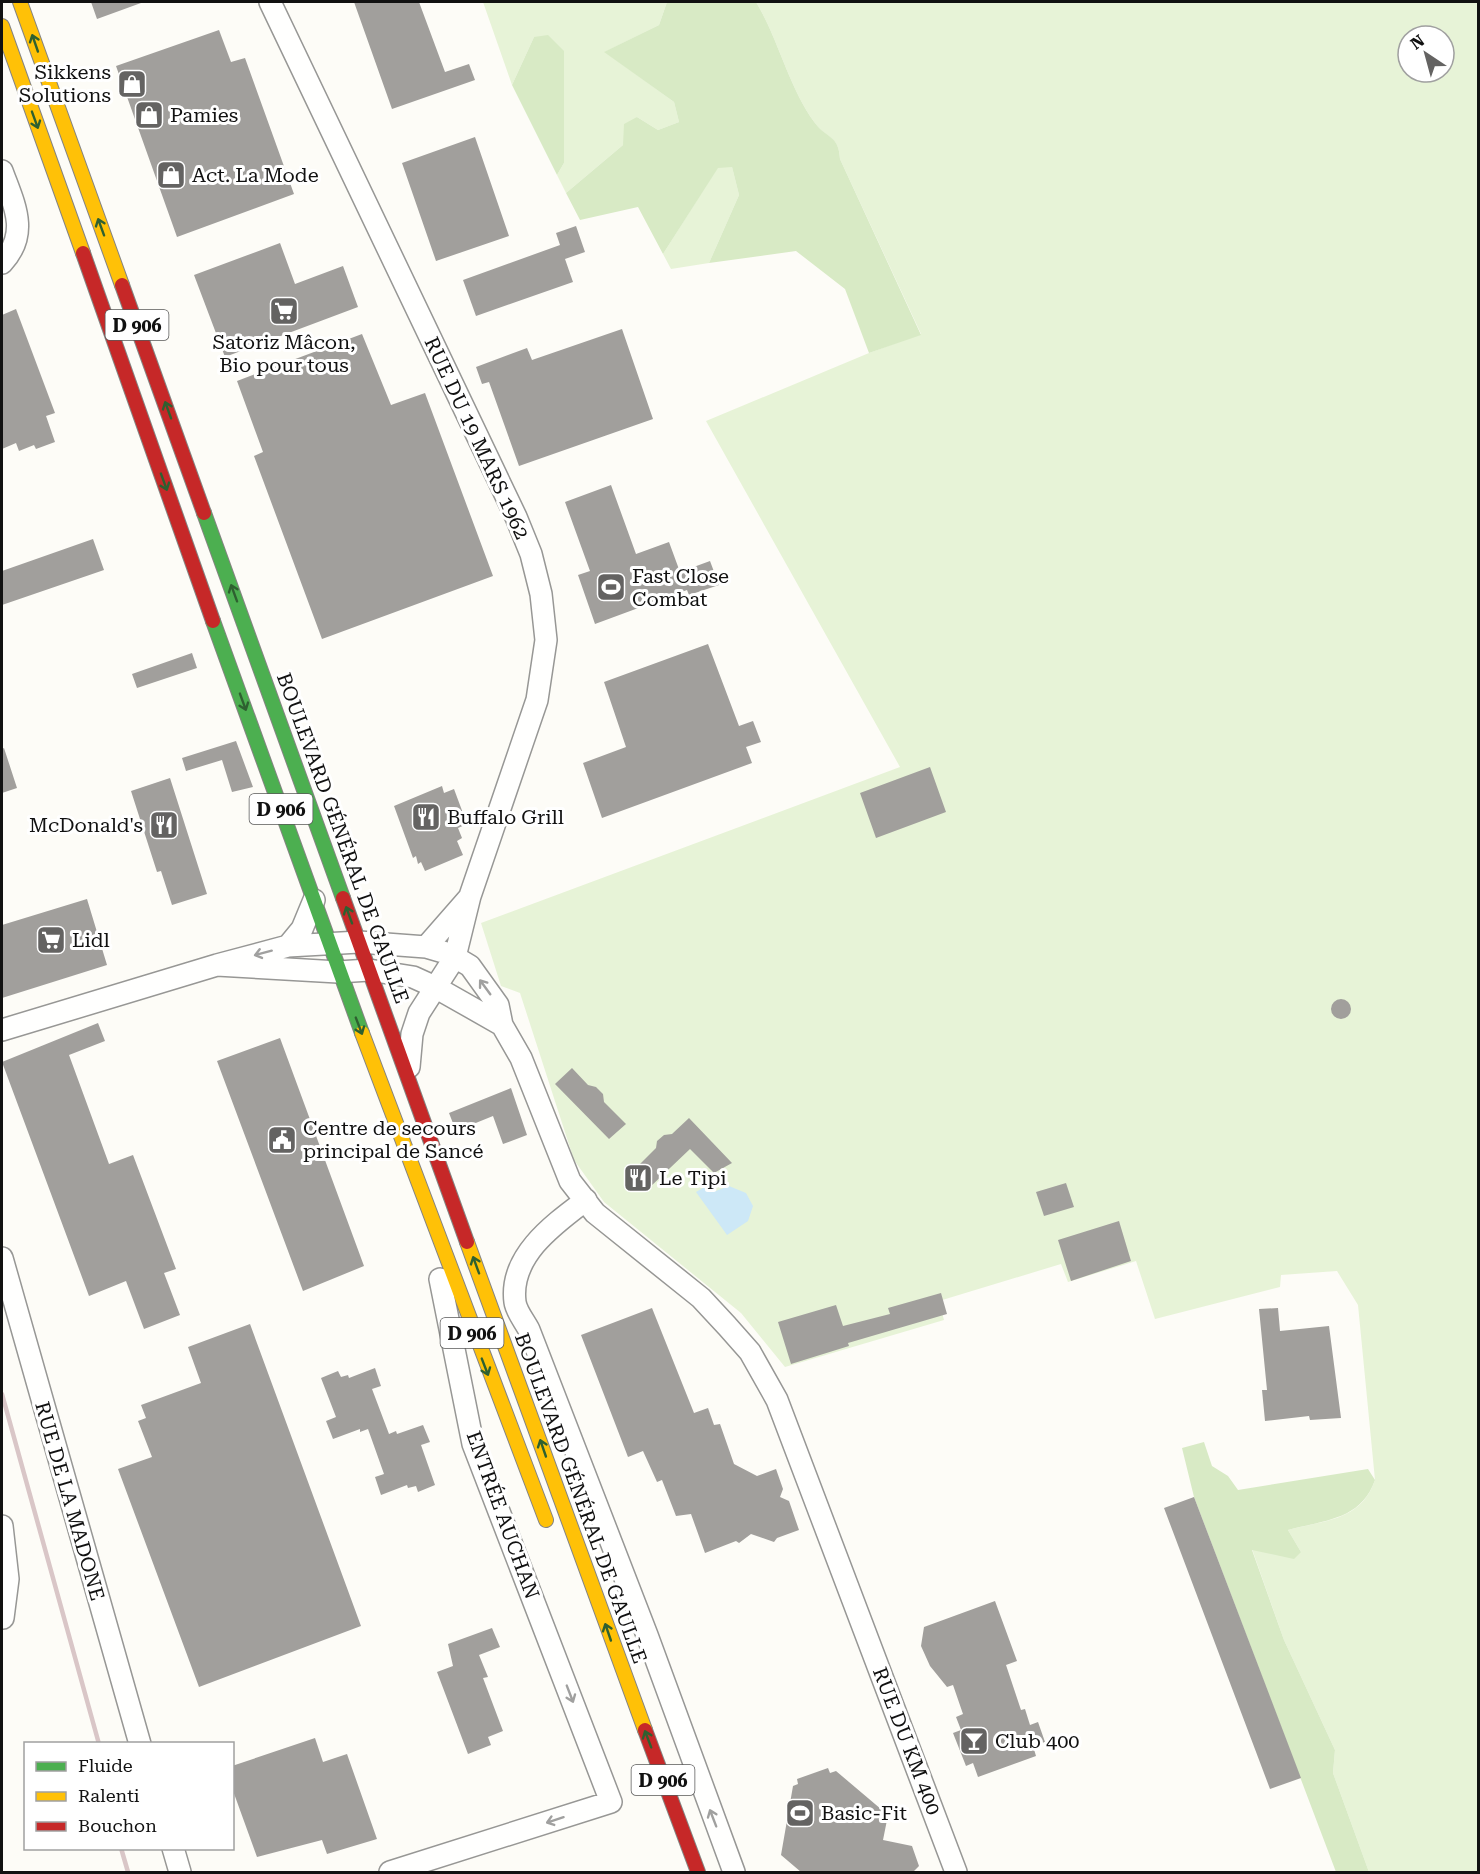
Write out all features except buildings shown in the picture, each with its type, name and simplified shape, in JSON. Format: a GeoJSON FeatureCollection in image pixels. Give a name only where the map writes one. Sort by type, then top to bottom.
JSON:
{"type":"FeatureCollection","features":[{"type":"Feature","properties":{"kind":"main road","name":"BOULEVARD GÉNÉRAL DE GAULLE"},"geometry":{"type":"LineString","coordinates":[[20,2],[628,1687],[698,1872]]}},
{"type":"Feature","properties":{"kind":"main road","name":"BOULEVARD GÉNÉRAL DE GAULLE"},"geometry":{"type":"LineString","coordinates":[[2,26],[338,972],[428,1217],[550,1530]]}},
{"type":"Feature","properties":{"kind":"street","name":"RUE DU 19 MARS 1962"},"geometry":{"type":"LineString","coordinates":[[270,2],[516,517],[531,554],[541,594],[546,640],[537,700],[470,896],[455,957],[419,1013],[412,1034],[409,1080]]}},
{"type":"Feature","properties":{"kind":"street"},"geometry":{"type":"LineString","coordinates":[[2,171],[17,211],[18,233],[11,253],[2,263]]}},
{"type":"Feature","properties":{"kind":"street","name":"RUE DU 19 MARS 1962"},"geometry":{"type":"LineString","coordinates":[[426,947],[470,896]]}},
{"type":"Feature","properties":{"kind":"street"},"geometry":{"type":"LineString","coordinates":[[288,946],[302,929],[314,900]]}},
{"type":"Feature","properties":{"kind":"street"},"geometry":{"type":"LineString","coordinates":[[2,1030],[288,946],[359,942],[426,947],[455,957]]}},
{"type":"Feature","properties":{"kind":"street"},"geometry":{"type":"LineString","coordinates":[[426,947],[435,987]]}},
{"type":"Feature","properties":{"kind":"street","name":"RUE DU KM 400"},"geometry":{"type":"LineString","coordinates":[[455,957],[470,966],[498,1005],[502,1025],[521,1058],[570,1181],[595,1213],[701,1298],[750,1352],[777,1400],[956,1872]]}},
{"type":"Feature","properties":{"kind":"street"},"geometry":{"type":"LineString","coordinates":[[217,965],[338,972],[369,970],[413,977],[502,1025]]}},
{"type":"Feature","properties":{"kind":"street"},"geometry":{"type":"LineString","coordinates":[[586,1200],[546,1229],[524,1261],[516,1279],[515,1303],[529,1330],[643,1624],[734,1872]]}},
{"type":"Feature","properties":{"kind":"street","name":"ENTRÉE AUCHAN"},"geometry":{"type":"LineString","coordinates":[[390,1872],[611,1802],[473,1444],[428,1217]]}},
{"type":"Feature","properties":{"kind":"street","name":"RUE DE LA MADONE"},"geometry":{"type":"LineString","coordinates":[[2,1258],[140,1742]]}},
{"type":"Feature","properties":{"kind":"street"},"geometry":{"type":"LineString","coordinates":[[2,1526],[8,1579],[3,1618]]}},
{"type":"Feature","properties":{"kind":"street"},"geometry":{"type":"LineString","coordinates":[[174,1850],[180,1872]]}},
{"type":"Feature","properties":{"kind":"green space"},"geometry":{"type":"Polygon","coordinates":[[[483,2],[667,2],[659,25],[605,52],[674,102],[679,122],[658,130],[637,117],[623,145],[566,193],[557,175],[564,163],[534,37],[512,85],[483,2]]]}},
{"type":"Feature","properties":{"kind":"green space"},"geometry":{"type":"Polygon","coordinates":[[[667,2],[756,2],[806,109],[819,128],[835,141],[840,159],[921,335],[869,353],[845,289],[796,251],[709,263],[739,195],[732,167],[718,168],[663,254],[638,207],[580,220],[566,193],[623,145],[624,124],[637,117],[658,130],[679,122],[674,102],[604,52],[659,25],[667,2]]]}},
{"type":"Feature","properties":{"kind":"green space"},"geometry":{"type":"Polygon","coordinates":[[[756,2],[1478,2],[1478,1872],[1369,1872],[1333,1773],[1335,1750],[1284,1640],[1252,1549],[1301,1552],[1288,1530],[1328,1521],[1351,1511],[1369,1494],[1375,1480],[1358,1305],[1337,1271],[1281,1275],[1280,1287],[1155,1319],[1136,1261],[1068,1282],[1061,1264],[939,1301],[944,1320],[785,1367],[741,1313],[604,1202],[574,1160],[520,993],[501,986],[481,923],[900,767],[706,421],[869,353],[921,334],[840,159],[835,141],[819,128],[806,109],[756,2]]]}},
{"type":"Feature","properties":{"kind":"green space"},"geometry":{"type":"Polygon","coordinates":[[[548,35],[564,51],[564,163],[557,175],[512,85],[534,37],[548,35]]]}},
{"type":"Feature","properties":{"kind":"green space"},"geometry":{"type":"Polygon","coordinates":[[[718,167],[732,167],[739,195],[709,263],[671,269],[663,254],[718,167]]]}},
{"type":"Feature","properties":{"kind":"green space"},"geometry":{"type":"Polygon","coordinates":[[[1204,1442],[1212,1466],[1228,1476],[1238,1490],[1368,1469],[1375,1480],[1369,1493],[1351,1511],[1328,1520],[1288,1530],[1301,1552],[1294,1559],[1252,1550],[1284,1640],[1335,1750],[1333,1773],[1369,1872],[1336,1872],[1194,1497],[1182,1448],[1204,1442]]]}},
{"type":"Feature","properties":{"kind":"water"},"geometry":{"type":"Polygon","coordinates":[[[706,1186],[713,1192],[729,1186],[746,1193],[753,1206],[748,1221],[727,1235],[696,1192],[706,1186]]]}},
{"type":"Feature","properties":{"kind":"railway"},"geometry":{"type":"LineString","coordinates":[[2,1394],[98,1742]]}},
{"type":"Feature","properties":{"kind":"railway"},"geometry":{"type":"LineString","coordinates":[[122,1850],[128,1872]]}},
{"type":"Feature","properties":{"kind":"traffic: fast"},"geometry":{"type":"LineString","coordinates":[[204,513],[343,898]]}},
{"type":"Feature","properties":{"kind":"traffic: fast"},"geometry":{"type":"LineString","coordinates":[[213,621],[362,1033]]}},
{"type":"Feature","properties":{"kind":"traffic: slow"},"geometry":{"type":"LineString","coordinates":[[20,2],[122,285]]}},
{"type":"Feature","properties":{"kind":"traffic: slow"},"geometry":{"type":"LineString","coordinates":[[2,26],[83,253]]}},
{"type":"Feature","properties":{"kind":"traffic: slow"},"geometry":{"type":"LineString","coordinates":[[362,1033],[546,1520]]}},
{"type":"Feature","properties":{"kind":"traffic: slow"},"geometry":{"type":"LineString","coordinates":[[467,1242],[645,1730]]}},
{"type":"Feature","properties":{"kind":"traffic: jam"},"geometry":{"type":"LineString","coordinates":[[83,253],[213,621]]}},
{"type":"Feature","properties":{"kind":"traffic: jam"},"geometry":{"type":"LineString","coordinates":[[122,285],[204,513]]}},
{"type":"Feature","properties":{"kind":"traffic: jam"},"geometry":{"type":"LineString","coordinates":[[343,898],[467,1242]]}},
{"type":"Feature","properties":{"kind":"traffic: jam"},"geometry":{"type":"LineString","coordinates":[[645,1730],[698,1872]]}},
{"type":"Feature","properties":{"kind":"place","name":"Sikkens Solutions"},"geometry":{"type":"Point","coordinates":[132,84]}},
{"type":"Feature","properties":{"kind":"place","name":"Pamies"},"geometry":{"type":"Point","coordinates":[149,115]}},
{"type":"Feature","properties":{"kind":"place","name":"Act. La Mode"},"geometry":{"type":"Point","coordinates":[171,175]}},
{"type":"Feature","properties":{"kind":"place","name":"Satoriz Mâcon, Bio pour tous"},"geometry":{"type":"Point","coordinates":[284,311]}},
{"type":"Feature","properties":{"kind":"place","name":"Fast Close Combat"},"geometry":{"type":"Point","coordinates":[611,587]}},
{"type":"Feature","properties":{"kind":"place","name":"Buffalo Grill"},"geometry":{"type":"Point","coordinates":[426,817]}},
{"type":"Feature","properties":{"kind":"place","name":"McDonald's"},"geometry":{"type":"Point","coordinates":[164,825]}},
{"type":"Feature","properties":{"kind":"place","name":"Lidl"},"geometry":{"type":"Point","coordinates":[51,940]}},
{"type":"Feature","properties":{"kind":"place","name":"Centre de secours principal de Sancé"},"geometry":{"type":"Point","coordinates":[282,1140]}},
{"type":"Feature","properties":{"kind":"place","name":"Le Tipi"},"geometry":{"type":"Point","coordinates":[638,1178]}},
{"type":"Feature","properties":{"kind":"place","name":"Club 400"},"geometry":{"type":"Point","coordinates":[974,1741]}},
{"type":"Feature","properties":{"kind":"place","name":"Basic-Fit"},"geometry":{"type":"Point","coordinates":[800,1813]}}]}
